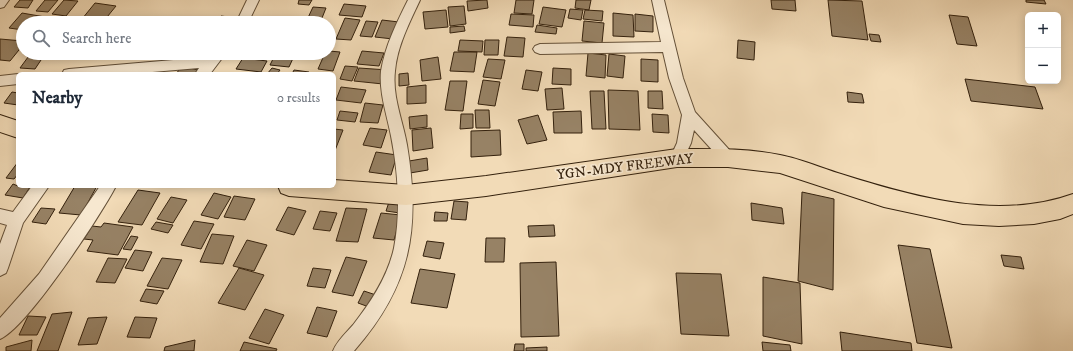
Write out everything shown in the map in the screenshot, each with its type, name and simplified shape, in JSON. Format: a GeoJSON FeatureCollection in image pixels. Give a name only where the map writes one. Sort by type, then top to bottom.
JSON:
{"type":"FeatureCollection","features":[{"type":"Feature","properties":{"kind":"main road"},"geometry":{"type":"LineString","coordinates":[[0,123],[16,129]]}},
{"type":"Feature","properties":{"kind":"main road","name":"YGN-MDY FREEWAY"},"geometry":{"type":"LineString","coordinates":[[315,188],[406,195],[486,186],[677,158],[728,158],[780,164],[884,197],[963,214],[999,216],[1034,214],[1060,209],[1073,204]]}},
{"type":"Feature","properties":{"kind":"street"},"geometry":{"type":"LineString","coordinates":[[0,4],[3,0]]}},
{"type":"Feature","properties":{"kind":"street"},"geometry":{"type":"LineString","coordinates":[[245,16],[253,0]]}},
{"type":"Feature","properties":{"kind":"street"},"geometry":{"type":"LineString","coordinates":[[342,351],[378,303],[396,266],[405,227],[406,195],[400,145],[388,86],[388,72],[390,57],[414,0]]}},
{"type":"Feature","properties":{"kind":"street"},"geometry":{"type":"LineString","coordinates":[[658,0],[676,78],[689,115],[728,158]]}},
{"type":"Feature","properties":{"kind":"street"},"geometry":{"type":"LineString","coordinates":[[540,49],[668,48]]}},
{"type":"Feature","properties":{"kind":"street"},"geometry":{"type":"LineString","coordinates":[[86,72],[190,60]]}},
{"type":"Feature","properties":{"kind":"street"},"geometry":{"type":"LineString","coordinates":[[204,72],[214,60]]}},
{"type":"Feature","properties":{"kind":"street"},"geometry":{"type":"LineString","coordinates":[[0,81],[16,79]]}},
{"type":"Feature","properties":{"kind":"street"},"geometry":{"type":"LineString","coordinates":[[677,158],[684,143],[689,115]]}},
{"type":"Feature","properties":{"kind":"street"},"geometry":{"type":"LineString","coordinates":[[0,268],[16,220],[40,188]]}},
{"type":"Feature","properties":{"kind":"street"},"geometry":{"type":"LineString","coordinates":[[0,330],[33,296],[69,246],[107,188]]}},
{"type":"Feature","properties":{"kind":"street"},"geometry":{"type":"LineString","coordinates":[[0,216],[16,220]]}},
{"type":"Feature","properties":{"kind":"building"},"geometry":{"type":"Polygon","coordinates":[[[20,0],[33,0],[28,8],[14,7],[20,0]]]}},
{"type":"Feature","properties":{"kind":"building"},"geometry":{"type":"Polygon","coordinates":[[[45,0],[58,0],[48,12],[36,11],[45,0]]]}},
{"type":"Feature","properties":{"kind":"building"},"geometry":{"type":"Polygon","coordinates":[[[64,0],[78,1],[66,16],[52,14],[64,0]]]}},
{"type":"Feature","properties":{"kind":"building"},"geometry":{"type":"Polygon","coordinates":[[[299,0],[312,0],[309,5],[298,4],[299,0]]]}},
{"type":"Feature","properties":{"kind":"building"},"geometry":{"type":"Polygon","coordinates":[[[487,0],[488,8],[468,11],[467,1],[487,0]]]}},
{"type":"Feature","properties":{"kind":"building"},"geometry":{"type":"Polygon","coordinates":[[[516,0],[534,0],[532,14],[514,13],[516,0]]]}},
{"type":"Feature","properties":{"kind":"building"},"geometry":{"type":"Polygon","coordinates":[[[576,0],[591,0],[589,10],[575,8],[576,0]]]}},
{"type":"Feature","properties":{"kind":"building"},"geometry":{"type":"Polygon","coordinates":[[[771,0],[795,0],[796,11],[772,9],[771,0]]]}},
{"type":"Feature","properties":{"kind":"building"},"geometry":{"type":"Polygon","coordinates":[[[828,0],[862,1],[868,40],[832,36],[828,0]]]}},
{"type":"Feature","properties":{"kind":"building"},"geometry":{"type":"Polygon","coordinates":[[[1026,0],[1044,0],[1046,4],[1026,2],[1026,0]]]}},
{"type":"Feature","properties":{"kind":"building"},"geometry":{"type":"Polygon","coordinates":[[[95,3],[116,6],[108,16],[84,16],[95,3]]]}},
{"type":"Feature","properties":{"kind":"building"},"geometry":{"type":"Polygon","coordinates":[[[344,4],[366,6],[362,17],[339,15],[344,4]]]}},
{"type":"Feature","properties":{"kind":"building"},"geometry":{"type":"Polygon","coordinates":[[[464,6],[466,24],[450,26],[448,7],[464,6]]]}},
{"type":"Feature","properties":{"kind":"building"},"geometry":{"type":"Polygon","coordinates":[[[313,7],[326,8],[323,16],[309,16],[313,7]]]}},
{"type":"Feature","properties":{"kind":"building"},"geometry":{"type":"Polygon","coordinates":[[[543,7],[566,10],[562,27],[539,24],[543,7]]]}},
{"type":"Feature","properties":{"kind":"building"},"geometry":{"type":"Polygon","coordinates":[[[570,9],[583,10],[581,20],[568,18],[570,9]]]}},
{"type":"Feature","properties":{"kind":"building"},"geometry":{"type":"Polygon","coordinates":[[[446,10],[448,27],[425,29],[423,12],[446,10]]]}},
{"type":"Feature","properties":{"kind":"building"},"geometry":{"type":"Polygon","coordinates":[[[585,10],[603,11],[602,21],[583,19],[585,10]]]}},
{"type":"Feature","properties":{"kind":"building"},"geometry":{"type":"Polygon","coordinates":[[[22,13],[39,16],[19,16],[22,13]]]}},
{"type":"Feature","properties":{"kind":"building"},"geometry":{"type":"Polygon","coordinates":[[[613,13],[633,15],[634,37],[613,36],[613,13]]]}},
{"type":"Feature","properties":{"kind":"building"},"geometry":{"type":"Polygon","coordinates":[[[511,14],[534,15],[533,27],[509,25],[511,14]]]}},
{"type":"Feature","properties":{"kind":"building"},"geometry":{"type":"Polygon","coordinates":[[[635,14],[653,16],[653,32],[635,31],[635,14]]]}},
{"type":"Feature","properties":{"kind":"building"},"geometry":{"type":"Polygon","coordinates":[[[949,15],[968,17],[977,46],[957,44],[949,15]]]}},
{"type":"Feature","properties":{"kind":"building"},"geometry":{"type":"Polygon","coordinates":[[[345,18],[360,20],[351,40],[336,39],[345,18]]]}},
{"type":"Feature","properties":{"kind":"building"},"geometry":{"type":"Polygon","coordinates":[[[16,20],[16,29],[9,28],[16,20]]]}},
{"type":"Feature","properties":{"kind":"building"},"geometry":{"type":"Polygon","coordinates":[[[382,20],[399,22],[393,39],[375,37],[382,20]]]}},
{"type":"Feature","properties":{"kind":"building"},"geometry":{"type":"Polygon","coordinates":[[[366,21],[378,22],[372,37],[360,36],[366,21]]]}},
{"type":"Feature","properties":{"kind":"building"},"geometry":{"type":"Polygon","coordinates":[[[584,21],[604,23],[602,43],[582,41],[584,21]]]}},
{"type":"Feature","properties":{"kind":"building"},"geometry":{"type":"Polygon","coordinates":[[[537,25],[557,28],[556,34],[535,32],[537,25]]]}},
{"type":"Feature","properties":{"kind":"building"},"geometry":{"type":"Polygon","coordinates":[[[464,26],[465,31],[450,33],[450,27],[464,26]]]}},
{"type":"Feature","properties":{"kind":"building"},"geometry":{"type":"Polygon","coordinates":[[[869,34],[879,35],[881,42],[871,41],[869,34]]]}},
{"type":"Feature","properties":{"kind":"building"},"geometry":{"type":"Polygon","coordinates":[[[507,37],[525,38],[523,57],[504,56],[507,37]]]}},
{"type":"Feature","properties":{"kind":"building"},"geometry":{"type":"Polygon","coordinates":[[[0,39],[16,40],[16,54],[10,61],[0,60],[0,39]]]}},
{"type":"Feature","properties":{"kind":"building"},"geometry":{"type":"Polygon","coordinates":[[[460,40],[483,41],[482,52],[458,51],[460,40]]]}},
{"type":"Feature","properties":{"kind":"building"},"geometry":{"type":"Polygon","coordinates":[[[485,40],[499,40],[498,55],[484,55],[485,40]]]}},
{"type":"Feature","properties":{"kind":"building"},"geometry":{"type":"Polygon","coordinates":[[[738,40],[755,42],[754,60],[737,58],[738,40]]]}},
{"type":"Feature","properties":{"kind":"building"},"geometry":{"type":"Polygon","coordinates":[[[362,51],[384,53],[379,66],[357,64],[362,51]]]}},
{"type":"Feature","properties":{"kind":"building"},"geometry":{"type":"Polygon","coordinates":[[[336,52],[340,52],[333,71],[318,69],[322,60],[336,60],[336,52]]]}},
{"type":"Feature","properties":{"kind":"building"},"geometry":{"type":"Polygon","coordinates":[[[454,52],[477,52],[474,72],[450,71],[454,52]]]}},
{"type":"Feature","properties":{"kind":"building"},"geometry":{"type":"Polygon","coordinates":[[[588,53],[606,55],[605,78],[586,76],[588,53]]]}},
{"type":"Feature","properties":{"kind":"building"},"geometry":{"type":"Polygon","coordinates":[[[609,54],[625,56],[623,78],[607,76],[609,54]]]}},
{"type":"Feature","properties":{"kind":"building"},"geometry":{"type":"Polygon","coordinates":[[[438,57],[441,79],[422,81],[420,60],[438,57]]]}},
{"type":"Feature","properties":{"kind":"building"},"geometry":{"type":"Polygon","coordinates":[[[488,59],[505,60],[501,79],[483,77],[488,59]]]}},
{"type":"Feature","properties":{"kind":"building"},"geometry":{"type":"Polygon","coordinates":[[[641,59],[658,60],[658,82],[641,81],[641,59]]]}},
{"type":"Feature","properties":{"kind":"building"},"geometry":{"type":"Polygon","coordinates":[[[26,60],[41,60],[35,69],[20,68],[26,60]]]}},
{"type":"Feature","properties":{"kind":"building"},"geometry":{"type":"Polygon","coordinates":[[[242,60],[267,61],[261,72],[236,69],[242,60]]]}},
{"type":"Feature","properties":{"kind":"building"},"geometry":{"type":"Polygon","coordinates":[[[272,60],[292,60],[289,67],[270,65],[272,60]]]}},
{"type":"Feature","properties":{"kind":"building"},"geometry":{"type":"Polygon","coordinates":[[[182,66],[198,70],[196,72],[178,72],[182,66]]]}},
{"type":"Feature","properties":{"kind":"building"},"geometry":{"type":"Polygon","coordinates":[[[345,66],[358,67],[352,81],[340,79],[345,66]]]}},
{"type":"Feature","properties":{"kind":"building"},"geometry":{"type":"Polygon","coordinates":[[[272,68],[280,70],[278,72],[269,72],[272,68]]]}},
{"type":"Feature","properties":{"kind":"building"},"geometry":{"type":"Polygon","coordinates":[[[359,68],[388,70],[383,84],[354,81],[359,68]]]}},
{"type":"Feature","properties":{"kind":"building"},"geometry":{"type":"Polygon","coordinates":[[[553,68],[571,69],[571,85],[552,84],[553,68]]]}},
{"type":"Feature","properties":{"kind":"building"},"geometry":{"type":"Polygon","coordinates":[[[294,70],[309,72],[293,72],[294,70]]]}},
{"type":"Feature","properties":{"kind":"building"},"geometry":{"type":"Polygon","coordinates":[[[526,70],[542,72],[538,91],[522,89],[526,70]]]}},
{"type":"Feature","properties":{"kind":"building"},"geometry":{"type":"Polygon","coordinates":[[[408,73],[409,85],[399,86],[399,74],[408,73]]]}},
{"type":"Feature","properties":{"kind":"building"},"geometry":{"type":"Polygon","coordinates":[[[965,79],[1035,87],[1043,109],[971,101],[965,79]]]}},
{"type":"Feature","properties":{"kind":"building"},"geometry":{"type":"Polygon","coordinates":[[[483,80],[500,82],[495,106],[478,104],[483,80]]]}},
{"type":"Feature","properties":{"kind":"building"},"geometry":{"type":"Polygon","coordinates":[[[450,81],[467,81],[463,111],[445,110],[450,81]]]}},
{"type":"Feature","properties":{"kind":"building"},"geometry":{"type":"Polygon","coordinates":[[[426,85],[426,103],[407,104],[407,87],[426,85]]]}},
{"type":"Feature","properties":{"kind":"building"},"geometry":{"type":"Polygon","coordinates":[[[341,87],[366,90],[361,103],[336,100],[341,87]]]}},
{"type":"Feature","properties":{"kind":"building"},"geometry":{"type":"Polygon","coordinates":[[[562,88],[564,109],[547,110],[545,89],[562,88]]]}},
{"type":"Feature","properties":{"kind":"building"},"geometry":{"type":"Polygon","coordinates":[[[608,90],[638,91],[640,130],[609,129],[608,90]]]}},
{"type":"Feature","properties":{"kind":"building"},"geometry":{"type":"Polygon","coordinates":[[[590,91],[604,91],[606,129],[592,129],[590,91]]]}},
{"type":"Feature","properties":{"kind":"building"},"geometry":{"type":"Polygon","coordinates":[[[648,91],[662,91],[663,109],[648,108],[648,91]]]}},
{"type":"Feature","properties":{"kind":"building"},"geometry":{"type":"Polygon","coordinates":[[[12,92],[16,93],[16,105],[4,103],[12,92]]]}},
{"type":"Feature","properties":{"kind":"building"},"geometry":{"type":"Polygon","coordinates":[[[847,92],[862,94],[864,103],[848,102],[847,92]]]}},
{"type":"Feature","properties":{"kind":"building"},"geometry":{"type":"Polygon","coordinates":[[[365,103],[383,105],[378,123],[360,122],[365,103]]]}},
{"type":"Feature","properties":{"kind":"building"},"geometry":{"type":"Polygon","coordinates":[[[475,110],[489,110],[490,128],[476,128],[475,110]]]}},
{"type":"Feature","properties":{"kind":"building"},"geometry":{"type":"Polygon","coordinates":[[[340,111],[358,113],[355,122],[337,120],[340,111]]]}},
{"type":"Feature","properties":{"kind":"building"},"geometry":{"type":"Polygon","coordinates":[[[581,111],[582,133],[554,133],[553,112],[581,111]]]}},
{"type":"Feature","properties":{"kind":"building"},"geometry":{"type":"Polygon","coordinates":[[[461,114],[473,114],[473,128],[460,129],[461,114]]]}},
{"type":"Feature","properties":{"kind":"building"},"geometry":{"type":"Polygon","coordinates":[[[652,114],[668,115],[669,133],[653,132],[652,114]]]}},
{"type":"Feature","properties":{"kind":"building"},"geometry":{"type":"Polygon","coordinates":[[[427,115],[427,127],[410,129],[409,117],[427,115]]]}},
{"type":"Feature","properties":{"kind":"building"},"geometry":{"type":"Polygon","coordinates":[[[538,115],[547,140],[527,144],[518,120],[538,115]]]}},
{"type":"Feature","properties":{"kind":"building"},"geometry":{"type":"Polygon","coordinates":[[[370,128],[387,130],[381,148],[363,145],[370,128]]]}},
{"type":"Feature","properties":{"kind":"building"},"geometry":{"type":"Polygon","coordinates":[[[431,128],[433,148],[413,151],[412,130],[431,128]]]}},
{"type":"Feature","properties":{"kind":"building"},"geometry":{"type":"Polygon","coordinates":[[[336,129],[343,130],[336,148],[336,129]]]}},
{"type":"Feature","properties":{"kind":"building"},"geometry":{"type":"Polygon","coordinates":[[[500,130],[501,155],[471,157],[471,131],[500,130]]]}},
{"type":"Feature","properties":{"kind":"building"},"geometry":{"type":"Polygon","coordinates":[[[376,152],[397,155],[391,175],[369,172],[376,152]]]}},
{"type":"Feature","properties":{"kind":"building"},"geometry":{"type":"Polygon","coordinates":[[[427,158],[428,170],[410,173],[409,161],[427,158]]]}},
{"type":"Feature","properties":{"kind":"building"},"geometry":{"type":"Polygon","coordinates":[[[16,165],[16,176],[14,179],[6,178],[16,165]]]}},
{"type":"Feature","properties":{"kind":"building"},"geometry":{"type":"Polygon","coordinates":[[[13,184],[16,185],[16,188],[29,188],[23,198],[5,195],[13,184]]]}},
{"type":"Feature","properties":{"kind":"building"},"geometry":{"type":"Polygon","coordinates":[[[74,188],[96,188],[81,215],[59,213],[74,188]]]}},
{"type":"Feature","properties":{"kind":"building"},"geometry":{"type":"Polygon","coordinates":[[[138,190],[160,193],[142,225],[118,222],[138,190]]]}},
{"type":"Feature","properties":{"kind":"building"},"geometry":{"type":"Polygon","coordinates":[[[802,192],[834,199],[833,290],[798,281],[802,192]]]}},
{"type":"Feature","properties":{"kind":"building"},"geometry":{"type":"Polygon","coordinates":[[[214,193],[231,197],[218,219],[201,215],[214,193]]]}},
{"type":"Feature","properties":{"kind":"building"},"geometry":{"type":"Polygon","coordinates":[[[234,196],[255,199],[245,220],[224,217],[234,196]]]}},
{"type":"Feature","properties":{"kind":"building"},"geometry":{"type":"Polygon","coordinates":[[[171,197],[187,200],[173,223],[157,219],[171,197]]]}},
{"type":"Feature","properties":{"kind":"building"},"geometry":{"type":"Polygon","coordinates":[[[454,201],[468,202],[466,220],[451,219],[454,201]]]}},
{"type":"Feature","properties":{"kind":"building"},"geometry":{"type":"Polygon","coordinates":[[[389,202],[403,204],[400,213],[386,211],[389,202]]]}},
{"type":"Feature","properties":{"kind":"building"},"geometry":{"type":"Polygon","coordinates":[[[751,203],[782,208],[784,224],[752,220],[751,203]]]}},
{"type":"Feature","properties":{"kind":"building"},"geometry":{"type":"Polygon","coordinates":[[[288,207],[306,211],[294,235],[276,230],[288,207]]]}},
{"type":"Feature","properties":{"kind":"building"},"geometry":{"type":"Polygon","coordinates":[[[41,208],[55,209],[46,224],[32,222],[41,208]]]}},
{"type":"Feature","properties":{"kind":"building"},"geometry":{"type":"Polygon","coordinates":[[[346,208],[367,209],[358,242],[336,241],[346,208]]]}},
{"type":"Feature","properties":{"kind":"building"},"geometry":{"type":"Polygon","coordinates":[[[320,211],[337,213],[330,231],[313,229],[320,211]]]}},
{"type":"Feature","properties":{"kind":"building"},"geometry":{"type":"Polygon","coordinates":[[[435,212],[448,213],[447,221],[434,221],[435,212]]]}},
{"type":"Feature","properties":{"kind":"building"},"geometry":{"type":"Polygon","coordinates":[[[381,213],[401,215],[394,240],[373,238],[381,213]]]}},
{"type":"Feature","properties":{"kind":"building"},"geometry":{"type":"Polygon","coordinates":[[[194,221],[214,224],[201,249],[181,245],[194,221]]]}},
{"type":"Feature","properties":{"kind":"building"},"geometry":{"type":"Polygon","coordinates":[[[156,222],[173,225],[168,233],[151,229],[156,222]]]}},
{"type":"Feature","properties":{"kind":"building"},"geometry":{"type":"Polygon","coordinates":[[[104,223],[133,227],[118,255],[87,251],[93,240],[84,239],[92,226],[101,227],[104,223]]]}},
{"type":"Feature","properties":{"kind":"building"},"geometry":{"type":"Polygon","coordinates":[[[554,225],[555,236],[529,237],[528,226],[554,225]]]}},
{"type":"Feature","properties":{"kind":"building"},"geometry":{"type":"Polygon","coordinates":[[[212,234],[234,236],[223,264],[200,262],[212,234]]]}},
{"type":"Feature","properties":{"kind":"building"},"geometry":{"type":"Polygon","coordinates":[[[131,236],[138,237],[131,250],[123,249],[131,236]]]}},
{"type":"Feature","properties":{"kind":"building"},"geometry":{"type":"Polygon","coordinates":[[[486,238],[505,238],[504,262],[485,262],[486,238]]]}},
{"type":"Feature","properties":{"kind":"building"},"geometry":{"type":"Polygon","coordinates":[[[247,240],[267,245],[254,271],[233,266],[247,240]]]}},
{"type":"Feature","properties":{"kind":"building"},"geometry":{"type":"Polygon","coordinates":[[[427,241],[444,243],[440,259],[423,256],[427,241]]]}},
{"type":"Feature","properties":{"kind":"building"},"geometry":{"type":"Polygon","coordinates":[[[898,245],[930,249],[952,348],[917,343],[898,245]]]}},
{"type":"Feature","properties":{"kind":"building"},"geometry":{"type":"Polygon","coordinates":[[[135,250],[152,252],[143,271],[125,268],[135,250]]]}},
{"type":"Feature","properties":{"kind":"building"},"geometry":{"type":"Polygon","coordinates":[[[1001,255],[1021,257],[1024,269],[1004,266],[1001,255]]]}},
{"type":"Feature","properties":{"kind":"building"},"geometry":{"type":"Polygon","coordinates":[[[346,257],[367,261],[353,296],[332,292],[346,257]]]}},
{"type":"Feature","properties":{"kind":"building"},"geometry":{"type":"Polygon","coordinates":[[[108,258],[127,259],[115,283],[96,282],[108,258]]]}},
{"type":"Feature","properties":{"kind":"building"},"geometry":{"type":"Polygon","coordinates":[[[162,258],[182,260],[168,289],[147,286],[162,258]]]}},
{"type":"Feature","properties":{"kind":"building"},"geometry":{"type":"Polygon","coordinates":[[[556,262],[559,336],[521,337],[520,263],[556,262]]]}},
{"type":"Feature","properties":{"kind":"building"},"geometry":{"type":"Polygon","coordinates":[[[239,268],[264,275],[245,310],[218,303],[239,268]]]}},
{"type":"Feature","properties":{"kind":"building"},"geometry":{"type":"Polygon","coordinates":[[[313,268],[331,270],[325,288],[307,286],[313,268]]]}},
{"type":"Feature","properties":{"kind":"building"},"geometry":{"type":"Polygon","coordinates":[[[420,269],[455,274],[447,308],[411,303],[420,269]]]}},
{"type":"Feature","properties":{"kind":"building"},"geometry":{"type":"Polygon","coordinates":[[[676,273],[721,274],[729,336],[681,334],[676,273]]]}},
{"type":"Feature","properties":{"kind":"building"},"geometry":{"type":"Polygon","coordinates":[[[763,277],[800,283],[802,344],[763,336],[763,277]]]}},
{"type":"Feature","properties":{"kind":"building"},"geometry":{"type":"Polygon","coordinates":[[[146,289],[164,291],[157,304],[140,301],[146,289]]]}},
{"type":"Feature","properties":{"kind":"building"},"geometry":{"type":"Polygon","coordinates":[[[364,291],[376,295],[369,307],[358,303],[364,291]]]}},
{"type":"Feature","properties":{"kind":"building"},"geometry":{"type":"Polygon","coordinates":[[[317,307],[337,311],[327,337],[307,333],[317,307]]]}},
{"type":"Feature","properties":{"kind":"building"},"geometry":{"type":"Polygon","coordinates":[[[265,309],[284,315],[269,344],[249,338],[265,309]]]}},
{"type":"Feature","properties":{"kind":"building"},"geometry":{"type":"Polygon","coordinates":[[[72,312],[58,351],[37,351],[52,314],[72,312]]]}},
{"type":"Feature","properties":{"kind":"building"},"geometry":{"type":"Polygon","coordinates":[[[28,316],[46,317],[37,335],[19,335],[28,316]]]}},
{"type":"Feature","properties":{"kind":"building"},"geometry":{"type":"Polygon","coordinates":[[[107,317],[97,344],[78,345],[88,318],[107,317]]]}},
{"type":"Feature","properties":{"kind":"building"},"geometry":{"type":"Polygon","coordinates":[[[135,317],[157,318],[150,338],[127,337],[135,317]]]}},
{"type":"Feature","properties":{"kind":"building"},"geometry":{"type":"Polygon","coordinates":[[[840,332],[911,343],[912,351],[842,351],[840,332]]]}},
{"type":"Feature","properties":{"kind":"building"},"geometry":{"type":"Polygon","coordinates":[[[32,340],[31,351],[6,351],[6,347],[32,340]]]}},
{"type":"Feature","properties":{"kind":"building"},"geometry":{"type":"Polygon","coordinates":[[[195,340],[194,351],[164,351],[165,347],[195,340]]]}},
{"type":"Feature","properties":{"kind":"building"},"geometry":{"type":"Polygon","coordinates":[[[244,342],[277,349],[276,351],[240,351],[244,342]]]}},
{"type":"Feature","properties":{"kind":"building"},"geometry":{"type":"Polygon","coordinates":[[[762,342],[790,345],[791,351],[763,351],[762,342]]]}},
{"type":"Feature","properties":{"kind":"building"},"geometry":{"type":"Polygon","coordinates":[[[515,344],[524,344],[524,351],[514,351],[515,344]]]}},
{"type":"Feature","properties":{"kind":"building"},"geometry":{"type":"Polygon","coordinates":[[[547,347],[547,351],[526,351],[526,348],[547,347]]]}}]}
